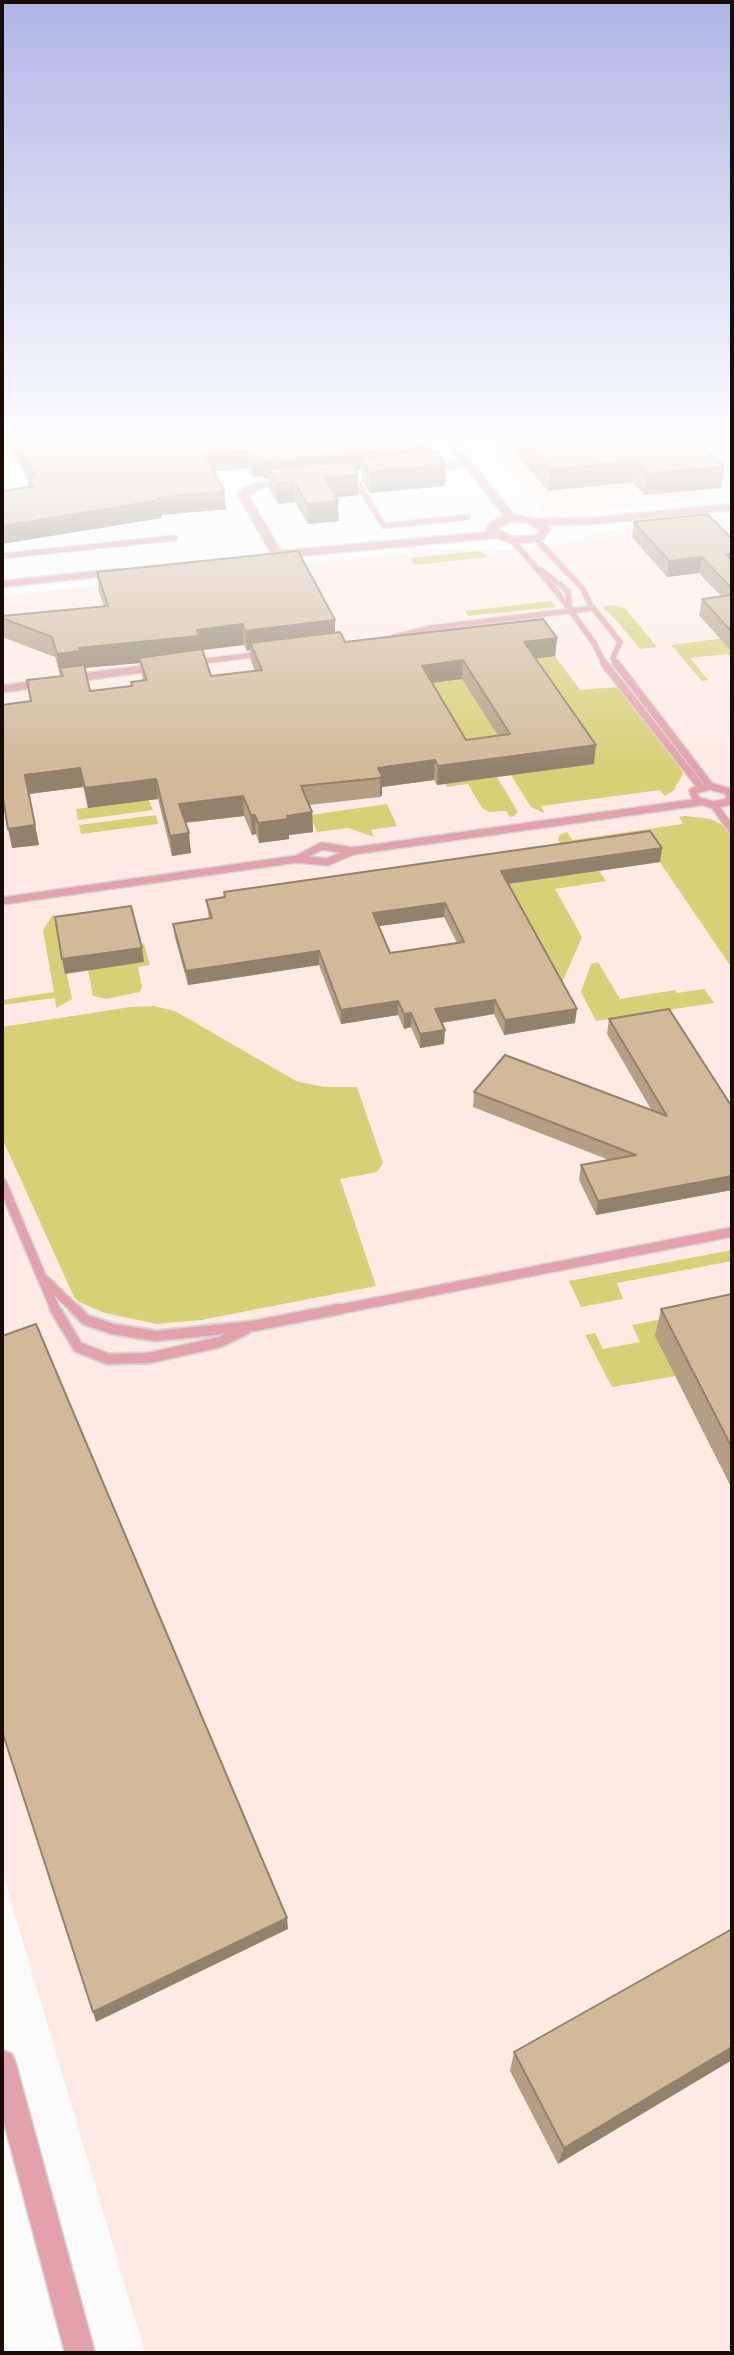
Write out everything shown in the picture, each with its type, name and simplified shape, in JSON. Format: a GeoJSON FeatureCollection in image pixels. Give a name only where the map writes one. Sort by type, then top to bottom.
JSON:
{"type":"FeatureCollection","features":[{"type":"Feature","properties":{"kind":"street"},"geometry":{"type":"LineString","coordinates":[[275,550],[278,555]]}},
{"type":"Feature","properties":{"kind":"street"},"geometry":{"type":"LineString","coordinates":[[265,556],[327,550]]}},
{"type":"Feature","properties":{"kind":"street"},"geometry":{"type":"LineString","coordinates":[[2,584],[126,571]]}},
{"type":"Feature","properties":{"kind":"street"},"geometry":{"type":"LineString","coordinates":[[2,2064],[80,2353]]}},
{"type":"Feature","properties":{"kind":"lane"},"geometry":{"type":"LineString","coordinates":[[2,556],[61,550]]}},
{"type":"Feature","properties":{"kind":"lane"},"geometry":{"type":"LineString","coordinates":[[520,550],[535,567],[563,585],[570,599],[570,611],[594,643],[600,658],[701,787]]}},
{"type":"Feature","properties":{"kind":"lane"},"geometry":{"type":"LineString","coordinates":[[546,550],[583,589],[593,608],[620,642],[613,658],[617,665],[709,786]]}},
{"type":"Feature","properties":{"kind":"lane"},"geometry":{"type":"LineString","coordinates":[[385,639],[431,628],[593,608]]}},
{"type":"Feature","properties":{"kind":"lane"},"geometry":{"type":"LineString","coordinates":[[185,663],[265,654]]}},
{"type":"Feature","properties":{"kind":"lane"},"geometry":{"type":"LineString","coordinates":[[66,679],[158,667]]}},
{"type":"Feature","properties":{"kind":"lane"},"geometry":{"type":"LineString","coordinates":[[2,689],[40,683]]}},
{"type":"Feature","properties":{"kind":"lane"},"geometry":{"type":"LineString","coordinates":[[700,802],[692,794],[701,787],[732,788]]}},
{"type":"Feature","properties":{"kind":"lane"},"geometry":{"type":"LineString","coordinates":[[2,901],[296,859],[327,862],[353,851],[700,802],[714,806],[724,804],[730,797],[723,789]]}},
{"type":"Feature","properties":{"kind":"lane"},"geometry":{"type":"LineString","coordinates":[[724,804],[732,814]]}},
{"type":"Feature","properties":{"kind":"lane"},"geometry":{"type":"LineString","coordinates":[[714,806],[732,830]]}},
{"type":"Feature","properties":{"kind":"lane"},"geometry":{"type":"LineString","coordinates":[[296,859],[322,846],[353,851]]}},
{"type":"Feature","properties":{"kind":"lane"},"geometry":{"type":"LineString","coordinates":[[2,1183],[45,1280],[59,1319],[78,1347],[108,1359],[161,1356],[220,1342],[253,1326]]}},
{"type":"Feature","properties":{"kind":"lane"},"geometry":{"type":"LineString","coordinates":[[45,1280],[86,1320],[113,1329],[156,1336],[253,1326],[732,1232]]}},
{"type":"Feature","properties":{"kind":"shaded area"},"geometry":{"type":"Polygon","coordinates":[[[434,550],[732,550],[732,2353],[145,2353],[2,1871],[2,596],[434,550]]]}},
{"type":"Feature","properties":{"kind":"shaded area"},"geometry":{"type":"Polygon","coordinates":[[[479,551],[490,557],[415,565],[411,558],[479,551]]]}},
{"type":"Feature","properties":{"kind":"shaded area"},"geometry":{"type":"Polygon","coordinates":[[[551,601],[556,607],[468,616],[465,611],[551,601]]]}},
{"type":"Feature","properties":{"kind":"shaded area"},"geometry":{"type":"Polygon","coordinates":[[[614,605],[625,608],[657,647],[640,649],[602,607],[614,605]]]}},
{"type":"Feature","properties":{"kind":"shaded area"},"geometry":{"type":"Polygon","coordinates":[[[732,637],[732,659],[728,654],[690,658],[708,680],[702,681],[671,645],[732,637]]]}},
{"type":"Feature","properties":{"kind":"shaded area"},"geometry":{"type":"Polygon","coordinates":[[[555,656],[580,690],[618,687],[679,766],[683,774],[674,790],[665,796],[660,790],[541,806],[544,813],[531,807],[511,775],[593,764],[535,659],[555,656]]]}},
{"type":"Feature","properties":{"kind":"shaded area"},"geometry":{"type":"Polygon","coordinates":[[[456,669],[504,746],[462,743],[415,674],[456,669]]]}},
{"type":"Feature","properties":{"kind":"shaded area"},"geometry":{"type":"Polygon","coordinates":[[[497,777],[518,812],[514,816],[510,817],[506,811],[489,812],[482,808],[468,784],[447,787],[445,784],[497,777]]]}},
{"type":"Feature","properties":{"kind":"shaded area"},"geometry":{"type":"Polygon","coordinates":[[[149,800],[153,810],[78,820],[76,809],[149,800]]]}},
{"type":"Feature","properties":{"kind":"shaded area"},"geometry":{"type":"Polygon","coordinates":[[[387,804],[397,826],[371,830],[374,837],[348,828],[317,832],[310,815],[387,804]]]}},
{"type":"Feature","properties":{"kind":"shaded area"},"geometry":{"type":"Polygon","coordinates":[[[156,815],[158,824],[81,834],[79,825],[156,815]]]}},
{"type":"Feature","properties":{"kind":"shaded area"},"geometry":{"type":"Polygon","coordinates":[[[679,817],[711,819],[722,825],[732,837],[732,968],[648,845],[564,852],[558,840],[559,835],[567,832],[572,840],[683,824],[679,817]]]}},
{"type":"Feature","properties":{"kind":"shaded area"},"geometry":{"type":"Polygon","coordinates":[[[599,871],[606,881],[555,889],[582,937],[558,992],[500,885],[599,871]]]}},
{"type":"Feature","properties":{"kind":"shaded area"},"geometry":{"type":"Polygon","coordinates":[[[54,913],[72,999],[56,1008],[55,998],[2,1005],[2,1000],[54,992],[43,930],[54,913]]]}},
{"type":"Feature","properties":{"kind":"shaded area"},"geometry":{"type":"Polygon","coordinates":[[[144,943],[150,965],[138,967],[142,987],[140,992],[106,999],[93,996],[88,970],[144,943]]]}},
{"type":"Feature","properties":{"kind":"shaded area"},"geometry":{"type":"Polygon","coordinates":[[[598,962],[620,999],[675,990],[677,993],[704,989],[714,1003],[596,1021],[581,992],[591,964],[598,962]]]}},
{"type":"Feature","properties":{"kind":"shaded area"},"geometry":{"type":"Polygon","coordinates":[[[154,1006],[175,1011],[296,1081],[324,1087],[357,1087],[383,1163],[377,1172],[340,1179],[376,1286],[201,1320],[157,1324],[105,1313],[79,1302],[74,1297],[2,1138],[2,1027],[130,1007],[154,1006]]]}},
{"type":"Feature","properties":{"kind":"shaded area"},"geometry":{"type":"Polygon","coordinates":[[[732,1250],[732,1261],[617,1283],[623,1299],[581,1307],[569,1281],[732,1250]]]}},
{"type":"Feature","properties":{"kind":"shaded area"},"geometry":{"type":"Polygon","coordinates":[[[732,1305],[656,1336],[676,1376],[612,1387],[585,1335],[595,1333],[603,1349],[640,1342],[632,1325],[732,1305]]]}},
{"type":"Feature","properties":{"kind":"building"},"geometry":{"type":"Polygon","coordinates":[[[659,550],[732,550],[732,554],[726,554],[732,561],[732,589],[702,557],[669,561],[659,550]]]}},
{"type":"Feature","properties":{"kind":"building"},"geometry":{"type":"Polygon","coordinates":[[[298,551],[335,620],[245,631],[243,624],[197,630],[199,636],[79,648],[80,651],[57,654],[52,637],[2,618],[108,606],[97,572],[298,551]]]}},
{"type":"Feature","properties":{"kind":"building"},"geometry":{"type":"Polygon","coordinates":[[[732,595],[732,632],[702,599],[732,595]]]}},
{"type":"Feature","properties":{"kind":"building"},"geometry":{"type":"Polygon","coordinates":[[[543,619],[557,638],[524,642],[596,745],[438,766],[435,760],[378,768],[382,776],[380,778],[301,786],[312,812],[287,816],[288,819],[258,823],[255,815],[251,815],[243,796],[179,804],[189,833],[170,836],[156,779],[85,788],[80,768],[25,775],[35,825],[8,829],[2,792],[2,705],[31,701],[27,680],[63,676],[60,668],[84,665],[90,691],[132,686],[131,682],[147,680],[139,658],[202,649],[211,676],[262,670],[250,643],[340,632],[345,642],[543,619]],[[463,660],[422,666],[466,740],[510,734],[463,660]]]}},
{"type":"Feature","properties":{"kind":"building"},"geometry":{"type":"Polygon","coordinates":[[[650,831],[662,848],[501,871],[577,1009],[505,1020],[495,1000],[435,1009],[445,1030],[420,1034],[411,1013],[404,1014],[398,1001],[341,1010],[319,951],[186,971],[173,924],[212,918],[206,900],[225,897],[224,892],[650,831]],[[445,903],[373,913],[390,953],[464,942],[445,903]]]}},
{"type":"Feature","properties":{"kind":"building"},"geometry":{"type":"Polygon","coordinates":[[[131,906],[142,948],[62,959],[55,917],[131,906]]]}},
{"type":"Feature","properties":{"kind":"building"},"geometry":{"type":"Polygon","coordinates":[[[669,1009],[732,1107],[732,1176],[598,1201],[581,1165],[636,1155],[474,1092],[505,1055],[667,1116],[609,1019],[669,1009]]]}},
{"type":"Feature","properties":{"kind":"building"},"geometry":{"type":"Polygon","coordinates":[[[732,1294],[732,1448],[661,1309],[732,1294]]]}},
{"type":"Feature","properties":{"kind":"building"},"geometry":{"type":"Polygon","coordinates":[[[36,1324],[287,1918],[93,2012],[2,1731],[2,1336],[36,1324]]]}},
{"type":"Feature","properties":{"kind":"building"},"geometry":{"type":"Polygon","coordinates":[[[732,1929],[732,2047],[564,2148],[514,2052],[732,1929]]]}}]}
